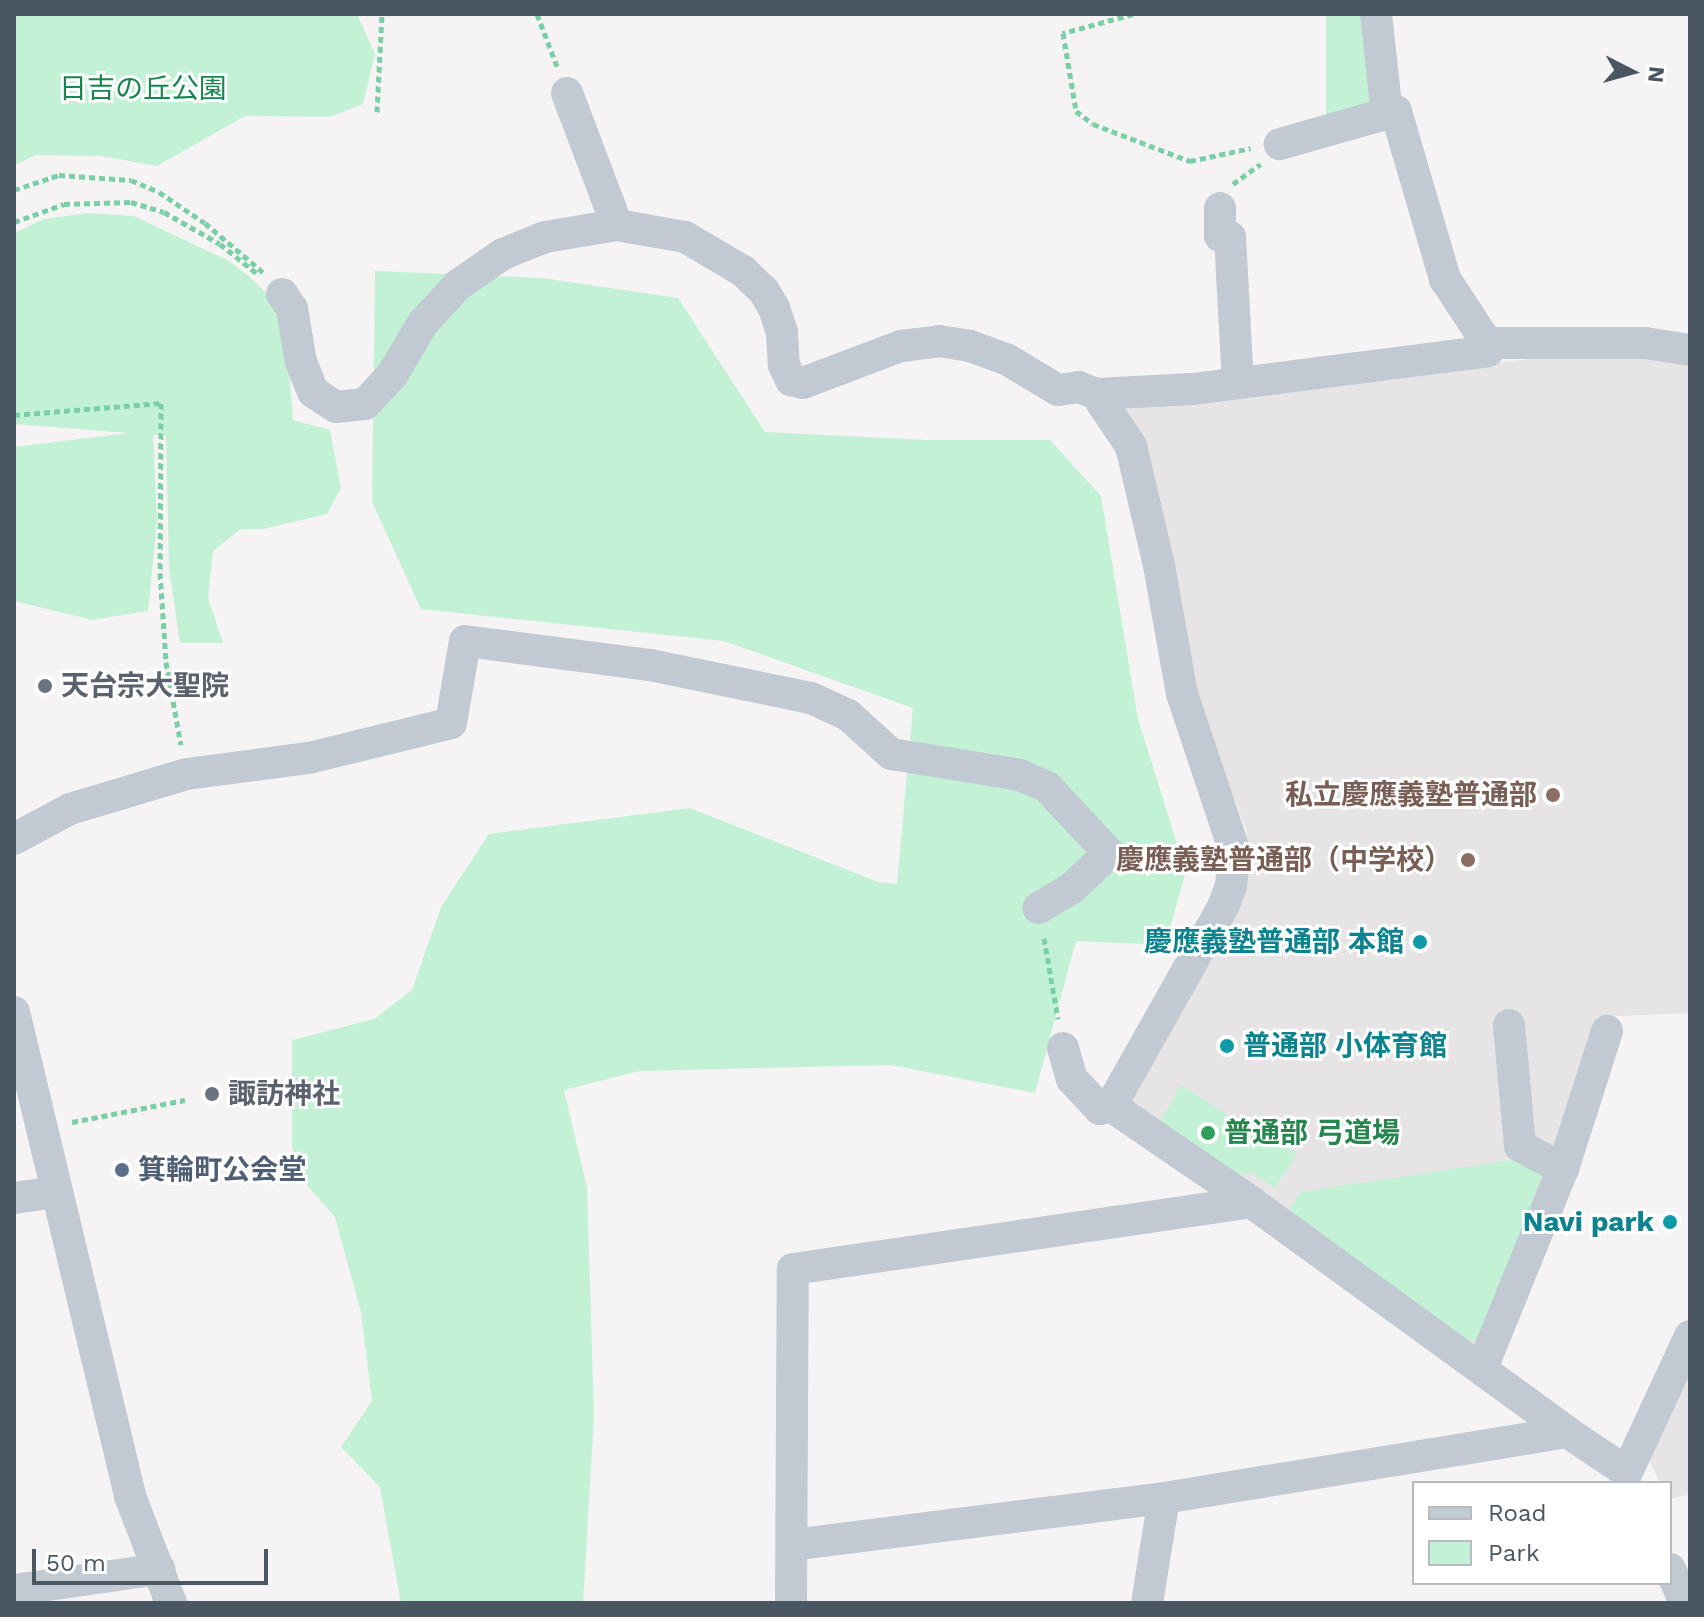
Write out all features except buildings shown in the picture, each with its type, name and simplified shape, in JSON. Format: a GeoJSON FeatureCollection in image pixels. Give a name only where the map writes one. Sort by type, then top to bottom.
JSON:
{"type":"FeatureCollection","features":[{"type":"Feature","properties":{"kind":"street"},"geometry":{"type":"LineString","coordinates":[[1376,14],[1387,114]]}},
{"type":"Feature","properties":{"kind":"street"},"geometry":{"type":"LineString","coordinates":[[567,93],[617,225]]}},
{"type":"Feature","properties":{"kind":"street"},"geometry":{"type":"LineString","coordinates":[[274,287],[292,309],[301,362],[313,392],[336,407],[365,404],[392,375],[423,323],[458,285],[503,254],[545,237],[617,225],[685,237],[743,271],[764,291],[774,308],[782,332],[784,365],[791,380],[803,383],[901,346],[939,341],[970,346],[1008,360],[1058,390],[1079,387],[1096,394],[1238,383],[1488,351],[1487,343],[1445,279],[1396,111],[1280,144]]}},
{"type":"Feature","properties":{"kind":"street"},"geometry":{"type":"LineString","coordinates":[[1220,208],[1220,236],[1230,237],[1238,383]]}},
{"type":"Feature","properties":{"kind":"street"},"geometry":{"type":"LineString","coordinates":[[1487,343],[1645,343],[1690,350]]}},
{"type":"Feature","properties":{"kind":"street"},"geometry":{"type":"LineString","coordinates":[[1063,1048],[1072,1079],[1100,1109],[1111,1106],[1223,907],[1231,886],[1235,852],[1182,694],[1159,565],[1131,446],[1096,394]]}},
{"type":"Feature","properties":{"kind":"street"},"geometry":{"type":"LineString","coordinates":[[14,839],[70,809],[187,774],[309,758],[451,723],[465,641],[650,665],[811,698],[848,715],[891,754],[913,760],[994,768],[1047,787],[1109,853],[1072,888],[1039,908]]}},
{"type":"Feature","properties":{"kind":"street"},"geometry":{"type":"LineString","coordinates":[[14,1012],[130,1496],[171,1603]]}},
{"type":"Feature","properties":{"kind":"street"},"geometry":{"type":"LineString","coordinates":[[1509,1025],[1520,1146],[1563,1169]]}},
{"type":"Feature","properties":{"kind":"street"},"geometry":{"type":"LineString","coordinates":[[1482,1368],[1563,1169],[1607,1031]]}},
{"type":"Feature","properties":{"kind":"street"},"geometry":{"type":"LineString","coordinates":[[1111,1106],[1133,1124],[1251,1202],[1630,1478],[1690,1336]]}},
{"type":"Feature","properties":{"kind":"street"},"geometry":{"type":"LineString","coordinates":[[14,1198],[56,1192]]}},
{"type":"Feature","properties":{"kind":"street"},"geometry":{"type":"LineString","coordinates":[[791,1603],[793,1269],[1251,1202]]}},
{"type":"Feature","properties":{"kind":"street"},"geometry":{"type":"LineString","coordinates":[[792,1545],[1164,1498],[1567,1432]]}},
{"type":"Feature","properties":{"kind":"street"},"geometry":{"type":"LineString","coordinates":[[1147,1603],[1164,1498]]}},
{"type":"Feature","properties":{"kind":"street"},"geometry":{"type":"LineString","coordinates":[[14,1590],[159,1569]]}},
{"type":"Feature","properties":{"kind":"street"},"geometry":{"type":"LineString","coordinates":[[1672,1574],[1685,1603]]}},
{"type":"Feature","properties":{"kind":"path"},"geometry":{"type":"LineString","coordinates":[[377,112],[382,14]]}},
{"type":"Feature","properties":{"kind":"path"},"geometry":{"type":"LineString","coordinates":[[537,14],[567,93]]}},
{"type":"Feature","properties":{"kind":"path"},"geometry":{"type":"LineString","coordinates":[[1133,14],[1063,33],[1076,111],[1093,124],[1190,161],[1280,144]]}},
{"type":"Feature","properties":{"kind":"path"},"geometry":{"type":"LineString","coordinates":[[1220,208],[1224,192],[1239,177],[1272,158],[1280,144]]}},
{"type":"Feature","properties":{"kind":"path"},"geometry":{"type":"LineString","coordinates":[[14,190],[59,175],[131,180],[159,192],[205,223],[248,258],[274,287]]}},
{"type":"Feature","properties":{"kind":"path"},"geometry":{"type":"LineString","coordinates":[[14,222],[64,204],[131,202],[164,212],[209,238],[274,287]]}},
{"type":"Feature","properties":{"kind":"path"},"geometry":{"type":"LineString","coordinates":[[14,415],[161,403],[160,573],[166,662],[187,774]]}},
{"type":"Feature","properties":{"kind":"path"},"geometry":{"type":"LineString","coordinates":[[1039,908],[1063,1048]]}},
{"type":"Feature","properties":{"kind":"path"},"geometry":{"type":"LineString","coordinates":[[41,1128],[185,1100]]}},
{"type":"Feature","properties":{"kind":"shaded area","name":"慶應義塾普通部（中学校）"},"geometry":{"type":"Polygon","coordinates":[[[1633,351],[1690,361],[1690,1013],[1598,1017],[1571,1171],[1497,1368],[1125,1101],[1246,888],[1247,832],[1200,709],[1114,393],[1633,351]]]}},
{"type":"Feature","properties":{"kind":"shaded area"},"geometry":{"type":"Polygon","coordinates":[[[1690,1366],[1690,1494],[1672,1498],[1672,1481],[1659,1481],[1647,1455],[1690,1366]]]}},
{"type":"Feature","properties":{"kind":"green space","name":"日吉の丘公園"},"geometry":{"type":"Polygon","coordinates":[[[14,14],[357,14],[375,54],[363,104],[330,117],[245,116],[157,166],[101,156],[36,155],[14,165],[14,14]]]}},
{"type":"Feature","properties":{"kind":"green space"},"geometry":{"type":"Polygon","coordinates":[[[1326,14],[1372,14],[1372,118],[1326,118],[1326,14]]]}},
{"type":"Feature","properties":{"kind":"green space"},"geometry":{"type":"Polygon","coordinates":[[[88,213],[134,216],[229,261],[250,277],[270,297],[287,345],[293,420],[330,430],[341,488],[327,514],[263,529],[241,529],[213,551],[208,598],[223,643],[180,643],[169,569],[166,435],[153,435],[157,520],[148,611],[92,620],[14,601],[14,447],[129,433],[14,424],[14,233],[44,219],[88,213]]]}},
{"type":"Feature","properties":{"kind":"green space"},"geometry":{"type":"Polygon","coordinates":[[[375,271],[542,278],[678,298],[765,432],[927,440],[1050,440],[1101,496],[1138,719],[1186,872],[1165,945],[1076,941],[1035,1093],[891,1065],[639,1071],[564,1090],[587,1188],[594,1416],[583,1603],[401,1603],[380,1487],[341,1447],[372,1401],[361,1312],[335,1217],[298,1175],[292,1145],[292,1040],[374,1019],[412,990],[441,907],[489,834],[690,808],[878,882],[897,884],[913,708],[724,641],[421,609],[372,502],[375,271]]]}},
{"type":"Feature","properties":{"kind":"green space","name":"普通部 弓道場"},"geometry":{"type":"Polygon","coordinates":[[[1181,1085],[1261,1137],[1272,1137],[1297,1154],[1275,1188],[1252,1172],[1226,1177],[1156,1129],[1181,1085]]]}},
{"type":"Feature","properties":{"kind":"green space"},"geometry":{"type":"Polygon","coordinates":[[[1518,1159],[1544,1170],[1480,1339],[1463,1341],[1285,1217],[1301,1192],[1518,1159]]]}},
{"type":"Feature","properties":{"kind":"place","name":"天台宗大聖院"},"geometry":{"type":"Point","coordinates":[45,686]}},
{"type":"Feature","properties":{"kind":"place","name":"私立慶應義塾普通部"},"geometry":{"type":"Point","coordinates":[1553,795]}},
{"type":"Feature","properties":{"kind":"place","name":"慶應義塾普通部（中学校）"},"geometry":{"type":"Point","coordinates":[1468,860]}},
{"type":"Feature","properties":{"kind":"place","name":"慶應義塾普通部 本館"},"geometry":{"type":"Point","coordinates":[1420,942]}},
{"type":"Feature","properties":{"kind":"place","name":"普通部 小体育館"},"geometry":{"type":"Point","coordinates":[1227,1046]}},
{"type":"Feature","properties":{"kind":"place","name":"諏訪神社"},"geometry":{"type":"Point","coordinates":[212,1094]}},
{"type":"Feature","properties":{"kind":"place","name":"普通部 弓道場"},"geometry":{"type":"Point","coordinates":[1208,1133]}},
{"type":"Feature","properties":{"kind":"place","name":"箕輪町公会堂"},"geometry":{"type":"Point","coordinates":[122,1170]}},
{"type":"Feature","properties":{"kind":"place","name":"Navi park"},"geometry":{"type":"Point","coordinates":[1670,1222]}}]}
